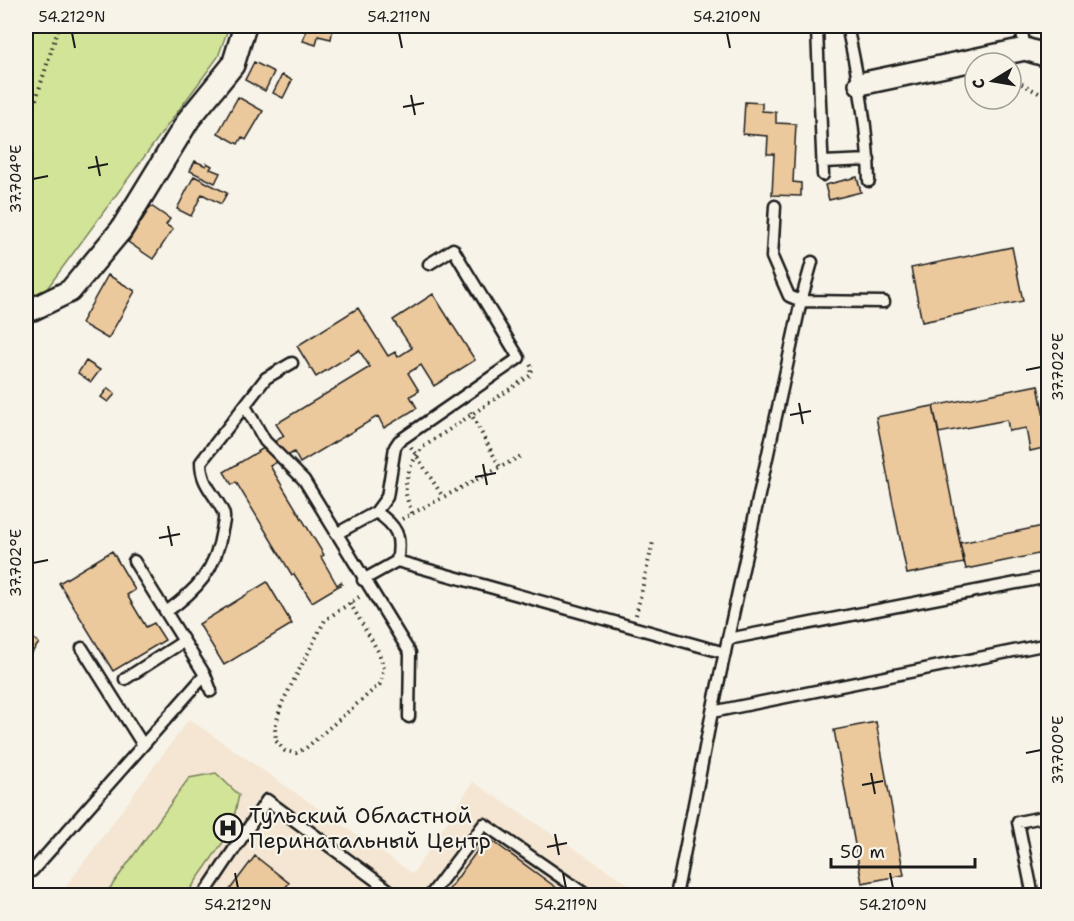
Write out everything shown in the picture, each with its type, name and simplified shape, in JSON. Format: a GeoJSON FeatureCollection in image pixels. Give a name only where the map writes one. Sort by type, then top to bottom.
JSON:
{"type":"FeatureCollection","features":[{"type":"Feature","properties":{"kind":"street"},"geometry":{"type":"LineString","coordinates":[[26,310],[33,309],[70,291],[121,230],[189,119],[233,65],[245,26]]}},
{"type":"Feature","properties":{"kind":"street"},"geometry":{"type":"LineString","coordinates":[[860,84],[1025,49],[1048,56]]}},
{"type":"Feature","properties":{"kind":"lane"},"geometry":{"type":"LineString","coordinates":[[821,26],[817,30],[823,175]]}},
{"type":"Feature","properties":{"kind":"lane"},"geometry":{"type":"LineString","coordinates":[[848,26],[860,84],[869,160],[869,181]]}},
{"type":"Feature","properties":{"kind":"lane"},"geometry":{"type":"LineString","coordinates":[[1021,26],[1025,49]]}},
{"type":"Feature","properties":{"kind":"lane"},"geometry":{"type":"LineString","coordinates":[[823,162],[869,160]]}},
{"type":"Feature","properties":{"kind":"lane"},"geometry":{"type":"LineString","coordinates":[[775,206],[772,257],[789,296],[801,301],[884,302]]}},
{"type":"Feature","properties":{"kind":"lane"},"geometry":{"type":"LineString","coordinates":[[336,534],[376,512],[387,497],[395,447],[404,436],[519,358],[453,249],[429,264]]}},
{"type":"Feature","properties":{"kind":"lane"},"geometry":{"type":"LineString","coordinates":[[676,896],[712,712],[801,301],[812,262]]}},
{"type":"Feature","properties":{"kind":"lane"},"geometry":{"type":"LineString","coordinates":[[166,612],[190,595],[207,574],[221,542],[225,515],[201,475],[201,462],[266,378],[292,363]]}},
{"type":"Feature","properties":{"kind":"lane"},"geometry":{"type":"LineString","coordinates":[[245,406],[265,441],[304,480],[363,580],[410,652],[409,717]]}},
{"type":"Feature","properties":{"kind":"lane"},"geometry":{"type":"LineString","coordinates":[[376,512],[397,532],[400,546],[397,561]]}},
{"type":"Feature","properties":{"kind":"lane"},"geometry":{"type":"LineString","coordinates":[[134,561],[205,675],[211,692]]}},
{"type":"Feature","properties":{"kind":"lane"},"geometry":{"type":"LineString","coordinates":[[363,580],[397,561],[725,653]]}},
{"type":"Feature","properties":{"kind":"lane"},"geometry":{"type":"LineString","coordinates":[[728,639],[1048,577]]}},
{"type":"Feature","properties":{"kind":"lane"},"geometry":{"type":"LineString","coordinates":[[125,679],[184,641]]}},
{"type":"Feature","properties":{"kind":"lane"},"geometry":{"type":"LineString","coordinates":[[712,712],[1048,644]]}},
{"type":"Feature","properties":{"kind":"lane"},"geometry":{"type":"LineString","coordinates":[[82,648],[143,746]]}},
{"type":"Feature","properties":{"kind":"lane"},"geometry":{"type":"LineString","coordinates":[[32,871],[205,675]]}},
{"type":"Feature","properties":{"kind":"lane"},"geometry":{"type":"LineString","coordinates":[[203,896],[267,800],[397,896]]}},
{"type":"Feature","properties":{"kind":"lane"},"geometry":{"type":"LineString","coordinates":[[1034,896],[1018,822],[1048,816]]}},
{"type":"Feature","properties":{"kind":"lane"},"geometry":{"type":"LineString","coordinates":[[430,896],[484,824],[585,894],[584,896]]}},
{"type":"Feature","properties":{"kind":"path"},"geometry":{"type":"LineString","coordinates":[[26,170],[30,160],[31,115],[59,26]]}},
{"type":"Feature","properties":{"kind":"path"},"geometry":{"type":"LineString","coordinates":[[1023,85],[1048,99]]}},
{"type":"Feature","properties":{"kind":"path"},"geometry":{"type":"LineString","coordinates":[[412,513],[405,492],[408,473],[416,455],[423,447],[531,375],[532,368],[528,362],[519,358]]}},
{"type":"Feature","properties":{"kind":"path"},"geometry":{"type":"LineString","coordinates":[[462,397],[500,467]]}},
{"type":"Feature","properties":{"kind":"path"},"geometry":{"type":"LineString","coordinates":[[404,436],[443,497]]}},
{"type":"Feature","properties":{"kind":"path"},"geometry":{"type":"LineString","coordinates":[[391,524],[523,455]]}},
{"type":"Feature","properties":{"kind":"path"},"geometry":{"type":"LineString","coordinates":[[633,627],[652,542]]}},
{"type":"Feature","properties":{"kind":"path"},"geometry":{"type":"LineString","coordinates":[[350,603],[378,651],[384,668],[380,684],[306,748],[296,753],[285,751],[276,741],[275,734],[282,705],[325,620],[350,603]]}},
{"type":"Feature","properties":{"kind":"shaded area","name":"Тульский Областной Перинатальный Центр"},"geometry":{"type":"Polygon","coordinates":[[[189,719],[413,874],[473,782],[645,895],[59,896],[189,719]]]}},
{"type":"Feature","properties":{"kind":"green space"},"geometry":{"type":"Polygon","coordinates":[[[26,26],[229,26],[218,57],[26,317],[26,26]]]}},
{"type":"Feature","properties":{"kind":"green space"},"geometry":{"type":"Polygon","coordinates":[[[216,773],[239,795],[231,831],[186,895],[105,895],[189,778],[216,773]]]}},
{"type":"Feature","properties":{"kind":"building"},"geometry":{"type":"Polygon","coordinates":[[[307,26],[333,27],[331,39],[318,36],[316,45],[303,41],[307,26]]]}},
{"type":"Feature","properties":{"kind":"building"},"geometry":{"type":"Polygon","coordinates":[[[955,26],[995,26],[957,33],[955,26]]]}},
{"type":"Feature","properties":{"kind":"building"},"geometry":{"type":"Polygon","coordinates":[[[254,62],[274,72],[265,91],[245,80],[254,62]]]}},
{"type":"Feature","properties":{"kind":"building"},"geometry":{"type":"Polygon","coordinates":[[[282,75],[292,80],[283,98],[273,93],[282,75]]]}},
{"type":"Feature","properties":{"kind":"building"},"geometry":{"type":"Polygon","coordinates":[[[238,97],[263,111],[246,140],[242,137],[238,144],[218,133],[238,97]]]}},
{"type":"Feature","properties":{"kind":"building"},"geometry":{"type":"Polygon","coordinates":[[[745,102],[762,103],[762,111],[776,112],[776,123],[796,124],[793,182],[801,183],[801,196],[772,195],[774,154],[767,154],[768,136],[743,134],[745,102]]]}},
{"type":"Feature","properties":{"kind":"building"},"geometry":{"type":"Polygon","coordinates":[[[195,161],[206,166],[207,163],[212,166],[210,169],[220,173],[215,183],[190,171],[195,161]]]}},
{"type":"Feature","properties":{"kind":"building"},"geometry":{"type":"Polygon","coordinates":[[[194,176],[227,193],[221,204],[202,194],[191,216],[177,209],[194,176]]]}},
{"type":"Feature","properties":{"kind":"building"},"geometry":{"type":"Polygon","coordinates":[[[857,177],[861,192],[829,200],[825,185],[857,177]]]}},
{"type":"Feature","properties":{"kind":"building"},"geometry":{"type":"Polygon","coordinates":[[[151,206],[170,219],[166,225],[173,229],[153,259],[128,242],[151,206]]]}},
{"type":"Feature","properties":{"kind":"building"},"geometry":{"type":"Polygon","coordinates":[[[1012,247],[1023,301],[922,322],[911,268],[1012,247]]]}},
{"type":"Feature","properties":{"kind":"building"},"geometry":{"type":"Polygon","coordinates":[[[108,275],[135,291],[108,339],[81,323],[108,275]]]}},
{"type":"Feature","properties":{"kind":"building"},"geometry":{"type":"Polygon","coordinates":[[[433,294],[475,360],[434,386],[421,365],[408,373],[419,391],[410,396],[417,408],[384,428],[378,416],[300,463],[294,452],[270,466],[324,555],[321,557],[337,585],[341,582],[342,584],[312,602],[294,574],[292,575],[236,482],[232,485],[224,472],[284,436],[276,424],[370,367],[359,350],[316,377],[297,346],[358,308],[388,356],[395,352],[398,357],[412,348],[393,320],[433,294]]]}},
{"type":"Feature","properties":{"kind":"building"},"geometry":{"type":"Polygon","coordinates":[[[86,361],[100,370],[91,382],[78,373],[86,361]]]}},
{"type":"Feature","properties":{"kind":"building"},"geometry":{"type":"Polygon","coordinates":[[[1038,385],[1048,447],[1030,451],[1026,428],[1009,431],[1007,420],[939,433],[933,406],[1038,385]]]}},
{"type":"Feature","properties":{"kind":"building"},"geometry":{"type":"Polygon","coordinates":[[[108,388],[115,394],[108,402],[101,397],[108,388]]]}},
{"type":"Feature","properties":{"kind":"building"},"geometry":{"type":"Polygon","coordinates":[[[933,406],[964,563],[907,574],[876,417],[933,406]]]}},
{"type":"Feature","properties":{"kind":"building"},"geometry":{"type":"Polygon","coordinates":[[[1048,525],[1048,552],[966,569],[960,543],[1048,525]]]}},
{"type":"Feature","properties":{"kind":"building"},"geometry":{"type":"Polygon","coordinates":[[[112,551],[135,590],[127,595],[146,627],[154,623],[165,640],[113,671],[59,583],[112,551]]]}},
{"type":"Feature","properties":{"kind":"building"},"geometry":{"type":"Polygon","coordinates":[[[267,582],[292,624],[224,665],[199,624],[267,582]]]}},
{"type":"Feature","properties":{"kind":"building"},"geometry":{"type":"Polygon","coordinates":[[[26,632],[39,643],[26,660],[26,632]]]}},
{"type":"Feature","properties":{"kind":"building"},"geometry":{"type":"Polygon","coordinates":[[[876,722],[904,875],[862,883],[834,730],[876,722]]]}},
{"type":"Feature","properties":{"kind":"building"},"geometry":{"type":"Polygon","coordinates":[[[487,837],[565,894],[563,896],[445,895],[487,837]]]}},
{"type":"Feature","properties":{"kind":"building"},"geometry":{"type":"Polygon","coordinates":[[[1048,851],[1048,883],[1042,853],[1048,851]]]}},
{"type":"Feature","properties":{"kind":"building"},"geometry":{"type":"Polygon","coordinates":[[[255,856],[289,883],[279,896],[225,896],[255,856]]]}},
{"type":"Feature","properties":{"kind":"place","name":"Тульский Областной Перинатальный Центр"},"geometry":{"type":"Point","coordinates":[228,828]}}]}
